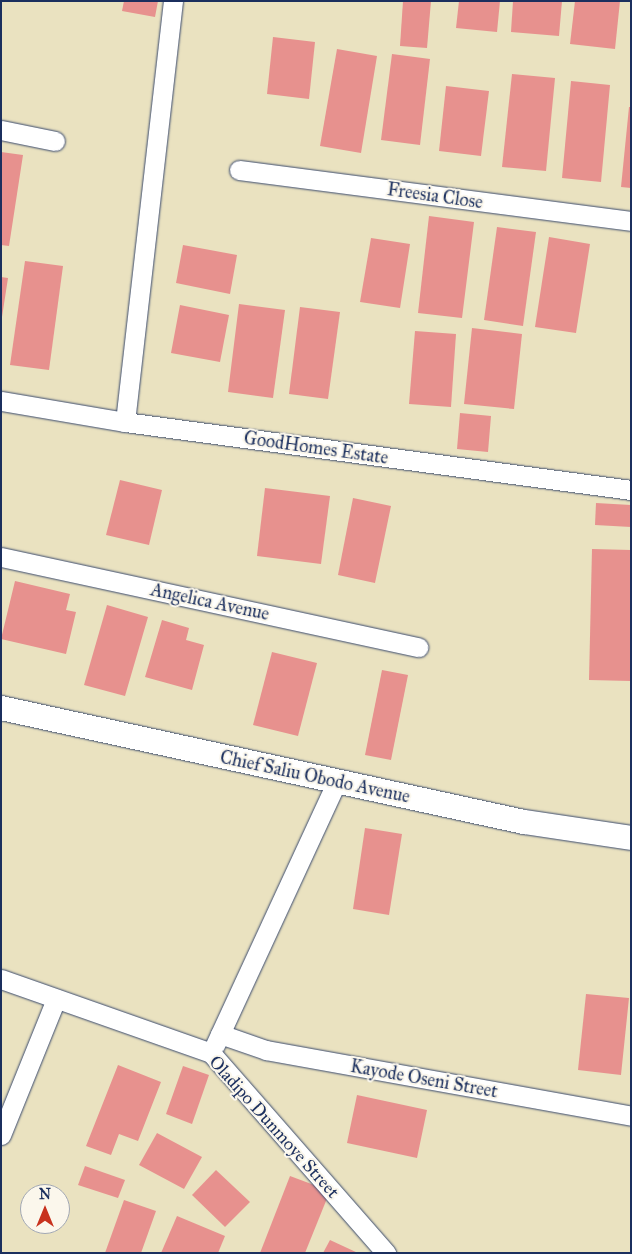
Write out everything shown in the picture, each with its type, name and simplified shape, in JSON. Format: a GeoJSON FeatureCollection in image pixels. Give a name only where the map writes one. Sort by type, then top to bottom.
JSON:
{"type":"FeatureCollection","features":[{"type":"Feature","properties":{"kind":"street"},"geometry":{"type":"LineString","coordinates":[[125,422],[173,1]]}},
{"type":"Feature","properties":{"kind":"street"},"geometry":{"type":"LineString","coordinates":[[1,130],[55,141]]}},
{"type":"Feature","properties":{"kind":"street","name":"Freesia Close"},"geometry":{"type":"LineString","coordinates":[[239,170],[631,221]]}},
{"type":"Feature","properties":{"kind":"street","name":"GoodHomes Estate"},"geometry":{"type":"LineString","coordinates":[[1,401],[125,422],[631,490]]}},
{"type":"Feature","properties":{"kind":"street","name":"Angelica Avenue"},"geometry":{"type":"LineString","coordinates":[[1,557],[418,648]]}},
{"type":"Feature","properties":{"kind":"street","name":"Chief Saliu Obodo Avenue"},"geometry":{"type":"LineString","coordinates":[[1,708],[524,822],[631,838]]}},
{"type":"Feature","properties":{"kind":"street"},"geometry":{"type":"LineString","coordinates":[[211,1053],[336,781]]}},
{"type":"Feature","properties":{"kind":"street","name":"Oladipo Dunmoye Street"},"geometry":{"type":"LineString","coordinates":[[1,979],[211,1053],[386,1253]]}},
{"type":"Feature","properties":{"kind":"street"},"geometry":{"type":"LineString","coordinates":[[1,1135],[56,999]]}},
{"type":"Feature","properties":{"kind":"street","name":"Kayode Oseni Street"},"geometry":{"type":"LineString","coordinates":[[220,1034],[266,1050],[631,1116]]}},
{"type":"Feature","properties":{"kind":"building"},"geometry":{"type":"Polygon","coordinates":[[[124,1],[158,1],[155,17],[122,11],[124,1]]]}},
{"type":"Feature","properties":{"kind":"building"},"geometry":{"type":"Polygon","coordinates":[[[403,1],[431,1],[427,48],[400,46],[403,1]]]}},
{"type":"Feature","properties":{"kind":"building"},"geometry":{"type":"Polygon","coordinates":[[[459,1],[500,1],[497,32],[456,28],[459,1]]]}},
{"type":"Feature","properties":{"kind":"building"},"geometry":{"type":"Polygon","coordinates":[[[513,1],[562,1],[559,36],[511,32],[513,1]]]}},
{"type":"Feature","properties":{"kind":"building"},"geometry":{"type":"Polygon","coordinates":[[[575,1],[620,1],[615,49],[570,44],[575,1]]]}},
{"type":"Feature","properties":{"kind":"building"},"geometry":{"type":"Polygon","coordinates":[[[273,37],[315,42],[309,99],[267,94],[273,37]]]}},
{"type":"Feature","properties":{"kind":"building"},"geometry":{"type":"Polygon","coordinates":[[[337,49],[377,56],[361,153],[320,146],[337,49]]]}},
{"type":"Feature","properties":{"kind":"building"},"geometry":{"type":"Polygon","coordinates":[[[392,54],[430,59],[420,145],[381,140],[392,54]]]}},
{"type":"Feature","properties":{"kind":"building"},"geometry":{"type":"Polygon","coordinates":[[[512,74],[555,78],[546,171],[502,167],[512,74]]]}},
{"type":"Feature","properties":{"kind":"building"},"geometry":{"type":"Polygon","coordinates":[[[571,81],[610,85],[601,182],[562,178],[571,81]]]}},
{"type":"Feature","properties":{"kind":"building"},"geometry":{"type":"Polygon","coordinates":[[[446,86],[489,91],[481,156],[439,151],[446,86]]]}},
{"type":"Feature","properties":{"kind":"building"},"geometry":{"type":"Polygon","coordinates":[[[629,107],[631,107],[631,188],[621,187],[629,107]]]}},
{"type":"Feature","properties":{"kind":"building"},"geometry":{"type":"Polygon","coordinates":[[[1,152],[23,155],[9,246],[1,245],[1,152]]]}},
{"type":"Feature","properties":{"kind":"building"},"geometry":{"type":"Polygon","coordinates":[[[429,216],[474,222],[462,318],[418,313],[429,216]]]}},
{"type":"Feature","properties":{"kind":"building"},"geometry":{"type":"Polygon","coordinates":[[[497,227],[536,232],[523,326],[484,320],[497,227]]]}},
{"type":"Feature","properties":{"kind":"building"},"geometry":{"type":"Polygon","coordinates":[[[549,237],[590,244],[576,333],[535,327],[549,237]]]}},
{"type":"Feature","properties":{"kind":"building"},"geometry":{"type":"Polygon","coordinates":[[[371,238],[410,244],[400,308],[360,302],[371,238]]]}},
{"type":"Feature","properties":{"kind":"building"},"geometry":{"type":"Polygon","coordinates":[[[183,245],[237,255],[230,294],[176,283],[183,245]]]}},
{"type":"Feature","properties":{"kind":"building"},"geometry":{"type":"Polygon","coordinates":[[[25,261],[63,266],[49,370],[10,365],[25,261]]]}},
{"type":"Feature","properties":{"kind":"building"},"geometry":{"type":"Polygon","coordinates":[[[1,277],[8,278],[2,317],[1,317],[1,277]]]}},
{"type":"Feature","properties":{"kind":"building"},"geometry":{"type":"Polygon","coordinates":[[[239,304],[285,310],[273,398],[228,392],[239,304]]]}},
{"type":"Feature","properties":{"kind":"building"},"geometry":{"type":"Polygon","coordinates":[[[180,305],[229,315],[220,362],[171,353],[180,305]]]}},
{"type":"Feature","properties":{"kind":"building"},"geometry":{"type":"Polygon","coordinates":[[[300,307],[340,312],[328,399],[289,394],[300,307]]]}},
{"type":"Feature","properties":{"kind":"building"},"geometry":{"type":"Polygon","coordinates":[[[472,328],[522,334],[514,409],[464,404],[472,328]]]}},
{"type":"Feature","properties":{"kind":"building"},"geometry":{"type":"Polygon","coordinates":[[[415,331],[456,334],[451,407],[409,404],[415,331]]]}},
{"type":"Feature","properties":{"kind":"building"},"geometry":{"type":"Polygon","coordinates":[[[460,413],[491,416],[488,452],[457,449],[460,413]]]}},
{"type":"Feature","properties":{"kind":"building"},"geometry":{"type":"Polygon","coordinates":[[[120,480],[162,490],[149,545],[106,535],[120,480]]]}},
{"type":"Feature","properties":{"kind":"building"},"geometry":{"type":"Polygon","coordinates":[[[265,488],[330,496],[321,564],[257,556],[265,488]]]}},
{"type":"Feature","properties":{"kind":"building"},"geometry":{"type":"Polygon","coordinates":[[[353,498],[391,506],[375,583],[338,575],[353,498]]]}},
{"type":"Feature","properties":{"kind":"building"},"geometry":{"type":"Polygon","coordinates":[[[596,503],[631,505],[631,527],[595,525],[596,503]]]}},
{"type":"Feature","properties":{"kind":"building"},"geometry":{"type":"Polygon","coordinates":[[[592,549],[631,550],[631,681],[589,680],[592,549]]]}},
{"type":"Feature","properties":{"kind":"building"},"geometry":{"type":"Polygon","coordinates":[[[15,581],[70,594],[66,610],[76,612],[66,654],[1,639],[15,581]]]}},
{"type":"Feature","properties":{"kind":"building"},"geometry":{"type":"Polygon","coordinates":[[[107,605],[148,617],[125,696],[84,685],[107,605]]]}},
{"type":"Feature","properties":{"kind":"building"},"geometry":{"type":"Polygon","coordinates":[[[162,620],[189,628],[186,640],[204,645],[192,690],[145,677],[162,620]]]}},
{"type":"Feature","properties":{"kind":"building"},"geometry":{"type":"Polygon","coordinates":[[[272,652],[317,663],[298,736],[253,725],[272,652]]]}},
{"type":"Feature","properties":{"kind":"building"},"geometry":{"type":"Polygon","coordinates":[[[382,670],[408,675],[391,760],[365,755],[382,670]]]}},
{"type":"Feature","properties":{"kind":"building"},"geometry":{"type":"Polygon","coordinates":[[[365,828],[402,834],[389,915],[353,909],[365,828]]]}},
{"type":"Feature","properties":{"kind":"building"},"geometry":{"type":"Polygon","coordinates":[[[586,994],[629,998],[621,1075],[578,1070],[586,994]]]}},
{"type":"Feature","properties":{"kind":"building"},"geometry":{"type":"Polygon","coordinates":[[[118,1065],[161,1082],[138,1141],[119,1134],[111,1155],[86,1146],[118,1065]]]}},
{"type":"Feature","properties":{"kind":"building"},"geometry":{"type":"Polygon","coordinates":[[[183,1066],[209,1075],[192,1124],[166,1114],[183,1066]]]}},
{"type":"Feature","properties":{"kind":"building"},"geometry":{"type":"Polygon","coordinates":[[[357,1095],[427,1110],[417,1158],[347,1143],[357,1095]]]}},
{"type":"Feature","properties":{"kind":"building"},"geometry":{"type":"Polygon","coordinates":[[[157,1133],[202,1157],[184,1189],[139,1165],[157,1133]]]}},
{"type":"Feature","properties":{"kind":"building"},"geometry":{"type":"Polygon","coordinates":[[[85,1166],[125,1180],[118,1198],[78,1185],[85,1166]]]}},
{"type":"Feature","properties":{"kind":"building"},"geometry":{"type":"Polygon","coordinates":[[[216,1170],[250,1202],[225,1227],[192,1195],[216,1170]]]}},
{"type":"Feature","properties":{"kind":"building"},"geometry":{"type":"Polygon","coordinates":[[[290,1176],[330,1191],[305,1253],[260,1253],[290,1176]]]}},
{"type":"Feature","properties":{"kind":"building"},"geometry":{"type":"Polygon","coordinates":[[[124,1200],[156,1211],[141,1253],[105,1253],[124,1200]]]}},
{"type":"Feature","properties":{"kind":"building"},"geometry":{"type":"Polygon","coordinates":[[[177,1216],[225,1236],[218,1253],[161,1253],[177,1216]]]}},
{"type":"Feature","properties":{"kind":"building"},"geometry":{"type":"Polygon","coordinates":[[[330,1240],[358,1253],[323,1253],[330,1240]]]}}]}
